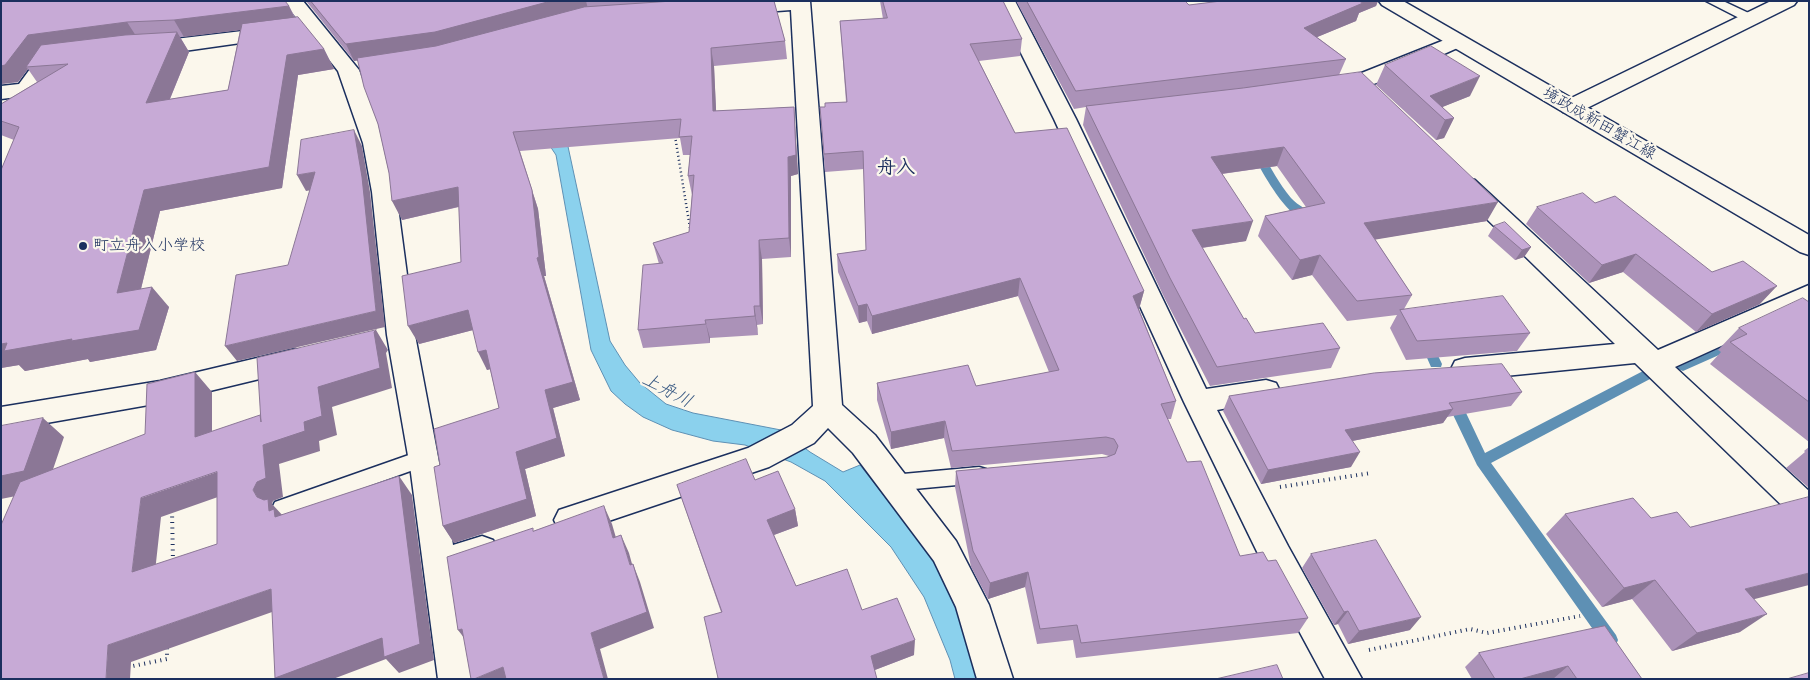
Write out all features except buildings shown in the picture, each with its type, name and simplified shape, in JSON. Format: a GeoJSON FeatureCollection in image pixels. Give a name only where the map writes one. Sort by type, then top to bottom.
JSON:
{"type":"FeatureCollection","features":[{"type":"Feature","properties":{"kind":"street"},"geometry":{"type":"LineString","coordinates":[[293,1],[315,28],[357,69],[384,192],[401,335],[423,458],[456,679]]}},
{"type":"Feature","properties":{"kind":"street"},"geometry":{"type":"LineString","coordinates":[[1005,1],[1075,118],[1198,402],[1276,556],[1338,668]]}},
{"type":"Feature","properties":{"kind":"street","name":"境政成新田蟹江線"},"geometry":{"type":"LineString","coordinates":[[1389,1],[1809,246]]}},
{"type":"Feature","properties":{"kind":"street"},"geometry":{"type":"LineString","coordinates":[[1571,107],[1787,1]]}},
{"type":"Feature","properties":{"kind":"street"},"geometry":{"type":"LineString","coordinates":[[723,9],[800,2],[828,410],[864,444],[945,551],[972,604],[995,679]]}},
{"type":"Feature","properties":{"kind":"street"},"geometry":{"type":"LineString","coordinates":[[129,48],[184,45],[315,28]]}},
{"type":"Feature","properties":{"kind":"street"},"geometry":{"type":"LineString","coordinates":[[1312,89],[1359,82],[1457,41]]}},
{"type":"Feature","properties":{"kind":"street"},"geometry":{"type":"LineString","coordinates":[[1,94],[26,90],[48,58],[82,54]]}},
{"type":"Feature","properties":{"kind":"street"},"geometry":{"type":"LineString","coordinates":[[1359,82],[1380,102]]}},
{"type":"Feature","properties":{"kind":"street"},"geometry":{"type":"LineString","coordinates":[[1448,168],[1809,511]]}},
{"type":"Feature","properties":{"kind":"street"},"geometry":{"type":"LineString","coordinates":[[1444,371],[1647,358],[1809,295]]}},
{"type":"Feature","properties":{"kind":"street"},"geometry":{"type":"LineString","coordinates":[[372,342],[401,335]]}},
{"type":"Feature","properties":{"kind":"street"},"geometry":{"type":"LineString","coordinates":[[1,418],[160,392],[324,353]]}},
{"type":"Feature","properties":{"kind":"street"},"geometry":{"type":"LineString","coordinates":[[1198,402],[1292,387]]}},
{"type":"Feature","properties":{"kind":"street"},"geometry":{"type":"LineString","coordinates":[[542,530],[758,458],[803,434],[828,410]]}},
{"type":"Feature","properties":{"kind":"street"},"geometry":{"type":"LineString","coordinates":[[439,564],[504,542]]}},
{"type":"Feature","properties":{"kind":"lane"},"geometry":{"type":"LineString","coordinates":[[1712,1],[1750,19]]}},
{"type":"Feature","properties":{"kind":"lane"},"geometry":{"type":"LineString","coordinates":[[282,508],[423,458]]}},
{"type":"Feature","properties":{"kind":"lane"},"geometry":{"type":"LineString","coordinates":[[892,483],[997,474]]}},
{"type":"Feature","properties":{"kind":"path"},"geometry":{"type":"LineString","coordinates":[[673,128],[690,231]]}},
{"type":"Feature","properties":{"kind":"path"},"geometry":{"type":"LineString","coordinates":[[1244,493],[1371,473]]}},
{"type":"Feature","properties":{"kind":"path"},"geometry":{"type":"LineString","coordinates":[[172,504],[172,572]]}},
{"type":"Feature","properties":{"kind":"path"},"geometry":{"type":"LineString","coordinates":[[173,563],[182,560]]}},
{"type":"Feature","properties":{"kind":"path"},"geometry":{"type":"LineString","coordinates":[[1338,668],[1470,630],[1487,633],[1580,616]]}},
{"type":"Feature","properties":{"kind":"path"},"geometry":{"type":"LineString","coordinates":[[120,669],[166,659],[168,640]]}},
{"type":"Feature","properties":{"kind":"water"},"geometry":{"type":"Polygon","coordinates":[[[564,128],[610,341],[625,365],[640,383],[666,404],[693,413],[781,430],[810,452],[843,472],[860,465],[931,556],[962,609],[982,679],[955,679],[950,660],[924,597],[891,547],[825,481],[791,462],[745,445],[713,441],[672,430],[643,417],[611,391],[591,350],[556,155],[548,143],[564,128]]]}},
{"type":"Feature","properties":{"kind":"waterway"},"geometry":{"type":"LineString","coordinates":[[1257,154],[1286,199],[1293,207],[1310,218]]}},
{"type":"Feature","properties":{"kind":"waterway"},"geometry":{"type":"LineString","coordinates":[[1427,344],[1436,364]]}},
{"type":"Feature","properties":{"kind":"waterway"},"geometry":{"type":"LineString","coordinates":[[1683,366],[1733,344]]}},
{"type":"Feature","properties":{"kind":"waterway"},"geometry":{"type":"LineString","coordinates":[[1482,461],[1645,375]]}},
{"type":"Feature","properties":{"kind":"waterway"},"geometry":{"type":"LineString","coordinates":[[1453,400],[1482,461]]}},
{"type":"Feature","properties":{"kind":"waterway"},"geometry":{"type":"LineString","coordinates":[[1482,461],[1610,640]]}},
{"type":"Feature","properties":{"kind":"place","name":"町立舟入小学校"},"geometry":{"type":"Point","coordinates":[83,246]}},
{"type":"Feature","properties":{"kind":"district","name":"舟入"},"geometry":{"type":"Point","coordinates":[896,168]}},
{"type":"Feature","properties":{"kind":"water label","name":"上舟川"},"geometry":{"type":"Point","coordinates":[667,391]}}]}
